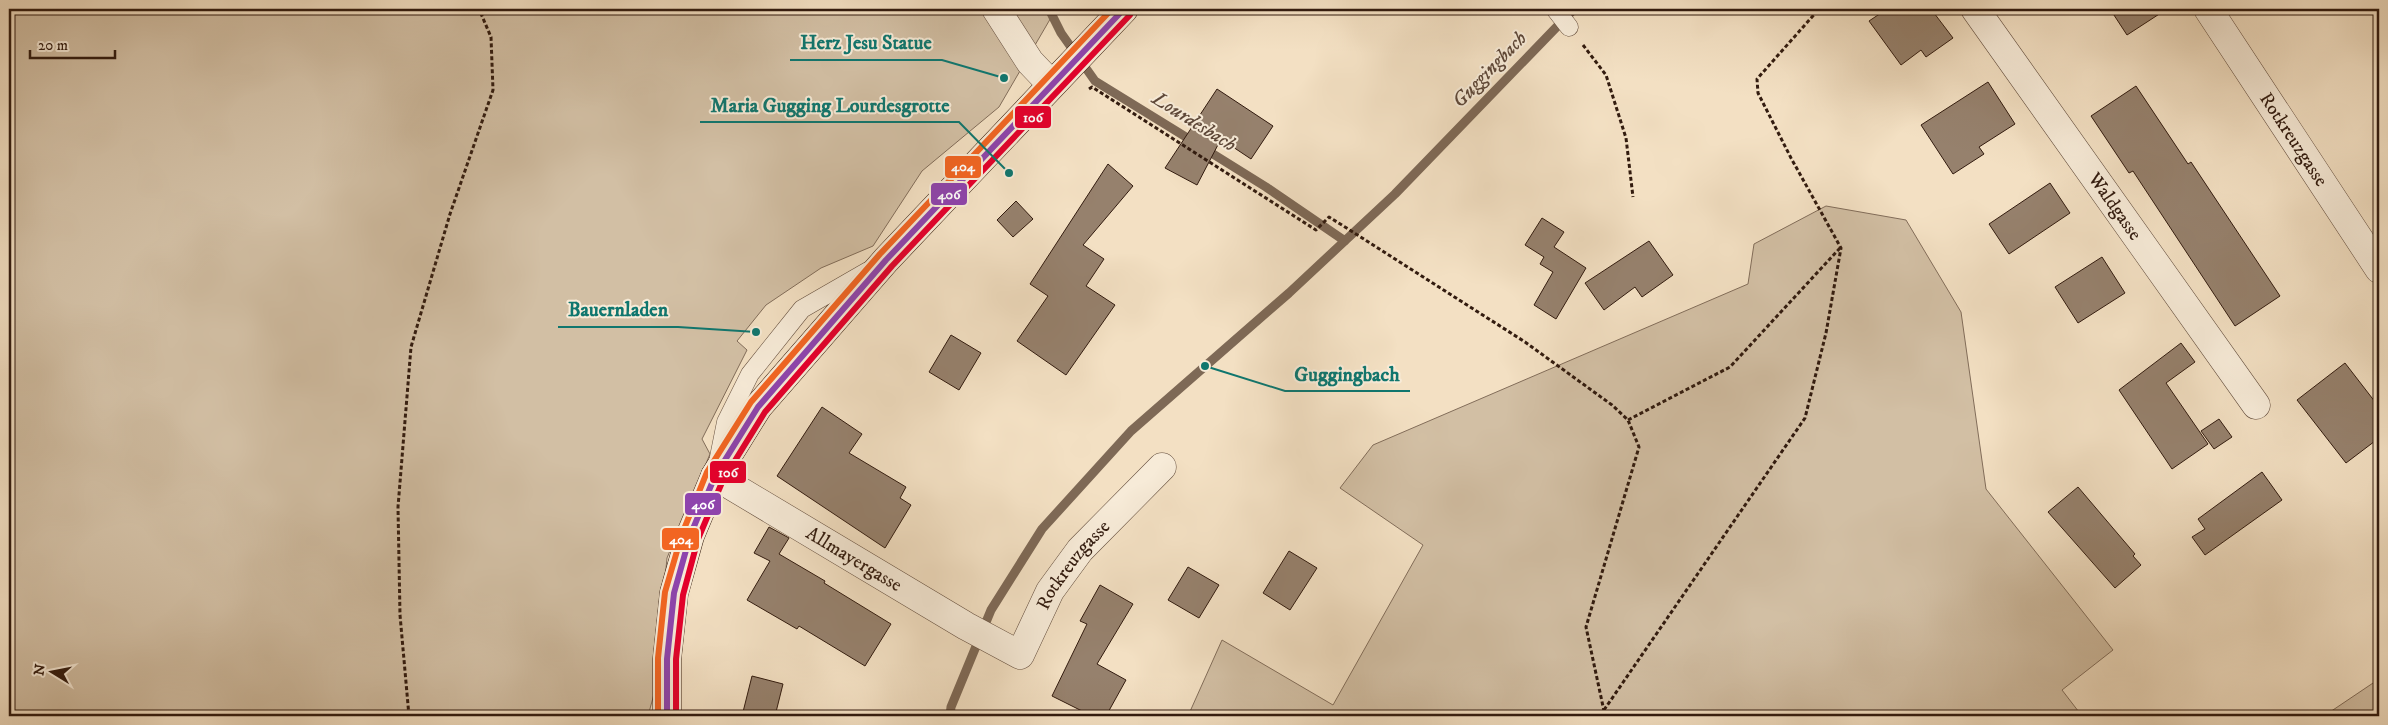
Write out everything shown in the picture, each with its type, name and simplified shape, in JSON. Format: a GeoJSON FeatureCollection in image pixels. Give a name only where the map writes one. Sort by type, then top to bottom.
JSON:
{"type":"FeatureCollection","features":[{"type":"Feature","properties":{"kind":"main road"},"geometry":{"type":"LineString","coordinates":[[667,716],[666,659],[674,593],[690,536],[715,476],[758,407],[886,260],[1124,9]]}},
{"type":"Feature","properties":{"kind":"street"},"geometry":{"type":"LineString","coordinates":[[996,9],[1030,62],[1058,77]]}},
{"type":"Feature","properties":{"kind":"street","name":"Waldgasse"},"geometry":{"type":"LineString","coordinates":[[1975,9],[2256,404]]}},
{"type":"Feature","properties":{"kind":"street","name":"Rotkreuzgasse"},"geometry":{"type":"LineString","coordinates":[[2208,9],[2379,269]]}},
{"type":"Feature","properties":{"kind":"street","name":"Rotkreuzgasse"},"geometry":{"type":"LineString","coordinates":[[994,642],[1020,654],[1050,591],[1080,550],[1162,467]]}},
{"type":"Feature","properties":{"kind":"street","name":"Allmayergasse"},"geometry":{"type":"LineString","coordinates":[[715,476],[994,642]]}},
{"type":"Feature","properties":{"kind":"lane"},"geometry":{"type":"LineString","coordinates":[[1554,9],[1569,27]]}},
{"type":"Feature","properties":{"kind":"path"},"geometry":{"type":"LineString","coordinates":[[409,716],[400,616],[398,507],[411,347],[450,214],[493,90],[491,37],[479,9]]}},
{"type":"Feature","properties":{"kind":"path"},"geometry":{"type":"LineString","coordinates":[[1602,716],[1805,418],[1826,332],[1841,248],[1758,93],[1757,79],[1819,9]]}},
{"type":"Feature","properties":{"kind":"path"},"geometry":{"type":"LineString","coordinates":[[1569,27],[1606,76],[1626,138],[1633,197]]}},
{"type":"Feature","properties":{"kind":"path"},"geometry":{"type":"LineString","coordinates":[[1086,92],[1092,87],[1316,230],[1329,217],[1525,342],[1612,405],[1628,420],[1639,447],[1586,627],[1604,711]]}},
{"type":"Feature","properties":{"kind":"path"},"geometry":{"type":"LineString","coordinates":[[1628,420],[1730,367],[1841,248]]}},
{"type":"Feature","properties":{"kind":"shaded area"},"geometry":{"type":"Polygon","coordinates":[[[9,9],[1056,9],[999,107],[922,171],[873,246],[821,268],[766,305],[737,341],[747,350],[702,439],[710,454],[667,558],[654,694],[648,716],[9,716],[9,9]]]}},
{"type":"Feature","properties":{"kind":"shaded area"},"geometry":{"type":"Polygon","coordinates":[[[1826,206],[1906,220],[1961,312],[1986,489],[2113,650],[2062,690],[2082,716],[1188,716],[1222,640],[1333,705],[1423,545],[1340,488],[1373,445],[1748,284],[1754,244],[1826,206]]]}},
{"type":"Feature","properties":{"kind":"shaded area"},"geometry":{"type":"Polygon","coordinates":[[[2379,679],[2379,716],[2324,716],[2379,679]]]}},
{"type":"Feature","properties":{"kind":"building"},"geometry":{"type":"Polygon","coordinates":[[[1887,9],[1931,9],[1953,38],[1926,57],[1921,50],[1901,65],[1869,21],[1887,9]]]}},
{"type":"Feature","properties":{"kind":"building"},"geometry":{"type":"Polygon","coordinates":[[[2110,9],[2167,9],[2127,35],[2110,9]]]}},
{"type":"Feature","properties":{"kind":"building"},"geometry":{"type":"Polygon","coordinates":[[[1988,82],[2015,124],[1979,147],[1984,154],[1953,174],[1921,125],[1988,82]]]}},
{"type":"Feature","properties":{"kind":"building"},"geometry":{"type":"Polygon","coordinates":[[[2136,86],[2188,164],[2191,162],[2280,296],[2235,326],[2133,171],[2129,173],[2091,116],[2136,86]]]}},
{"type":"Feature","properties":{"kind":"building"},"geometry":{"type":"Polygon","coordinates":[[[1217,89],[1273,126],[1251,159],[1221,139],[1197,185],[1165,168],[1217,89]]]}},
{"type":"Feature","properties":{"kind":"building"},"geometry":{"type":"Polygon","coordinates":[[[1108,164],[1133,186],[1083,245],[1104,259],[1086,286],[1115,305],[1066,375],[1017,341],[1048,296],[1030,284],[1108,164]]]}},
{"type":"Feature","properties":{"kind":"building"},"geometry":{"type":"Polygon","coordinates":[[[2050,183],[2070,213],[2009,254],[1989,224],[2050,183]]]}},
{"type":"Feature","properties":{"kind":"building"},"geometry":{"type":"Polygon","coordinates":[[[1016,201],[1033,219],[1013,237],[997,220],[1016,201]]]}},
{"type":"Feature","properties":{"kind":"building"},"geometry":{"type":"Polygon","coordinates":[[[1542,218],[1564,232],[1554,247],[1586,268],[1556,319],[1534,305],[1553,272],[1540,264],[1544,257],[1525,245],[1542,218]]]}},
{"type":"Feature","properties":{"kind":"building"},"geometry":{"type":"Polygon","coordinates":[[[1649,241],[1673,275],[1642,297],[1635,287],[1604,310],[1585,283],[1649,241]]]}},
{"type":"Feature","properties":{"kind":"building"},"geometry":{"type":"Polygon","coordinates":[[[2102,257],[2125,293],[2078,323],[2055,287],[2102,257]]]}},
{"type":"Feature","properties":{"kind":"building"},"geometry":{"type":"Polygon","coordinates":[[[951,335],[981,353],[959,390],[929,372],[951,335]]]}},
{"type":"Feature","properties":{"kind":"building"},"geometry":{"type":"Polygon","coordinates":[[[2181,343],[2195,362],[2166,383],[2208,444],[2172,469],[2119,390],[2181,343]]]}},
{"type":"Feature","properties":{"kind":"building"},"geometry":{"type":"Polygon","coordinates":[[[2345,363],[2379,407],[2379,438],[2346,463],[2297,400],[2345,363]]]}},
{"type":"Feature","properties":{"kind":"building"},"geometry":{"type":"Polygon","coordinates":[[[822,407],[862,434],[849,453],[906,487],[900,498],[911,505],[885,548],[777,476],[822,407]]]}},
{"type":"Feature","properties":{"kind":"building"},"geometry":{"type":"Polygon","coordinates":[[[2219,419],[2232,437],[2214,449],[2201,431],[2219,419]]]}},
{"type":"Feature","properties":{"kind":"building"},"geometry":{"type":"Polygon","coordinates":[[[2262,472],[2282,500],[2205,555],[2192,537],[2205,529],[2198,519],[2262,472]]]}},
{"type":"Feature","properties":{"kind":"building"},"geometry":{"type":"Polygon","coordinates":[[[2078,487],[2135,554],[2133,556],[2141,565],[2115,588],[2048,512],[2078,487]]]}},
{"type":"Feature","properties":{"kind":"building"},"geometry":{"type":"Polygon","coordinates":[[[769,527],[789,538],[779,554],[891,624],[865,666],[799,626],[797,629],[747,600],[770,561],[754,553],[769,527]]]}},
{"type":"Feature","properties":{"kind":"building"},"geometry":{"type":"Polygon","coordinates":[[[1289,551],[1317,568],[1290,610],[1263,593],[1289,551]]]}},
{"type":"Feature","properties":{"kind":"building"},"geometry":{"type":"Polygon","coordinates":[[[1188,567],[1219,585],[1199,618],[1168,600],[1188,567]]]}},
{"type":"Feature","properties":{"kind":"building"},"geometry":{"type":"Polygon","coordinates":[[[1100,585],[1133,604],[1097,664],[1126,680],[1106,716],[1092,716],[1052,696],[1087,624],[1080,621],[1100,585]]]}},
{"type":"Feature","properties":{"kind":"building"},"geometry":{"type":"Polygon","coordinates":[[[752,676],[783,684],[775,716],[742,716],[752,676]]]}},
{"type":"Feature","properties":{"kind":"waterway","name":"Lourdesbach"},"geometry":{"type":"LineString","coordinates":[[1049,9],[1061,33],[1095,81],[1194,142]]}},
{"type":"Feature","properties":{"kind":"waterway","name":"Guggingbach"},"geometry":{"type":"LineString","coordinates":[[950,716],[951,707],[991,610],[1042,529],[1131,431],[1289,293],[1395,194],[1574,9]]}},
{"type":"Feature","properties":{"kind":"waterway","name":"Lourdesbach"},"geometry":{"type":"LineString","coordinates":[[1205,149],[1266,187],[1345,241]]}},
{"type":"Feature","properties":{"kind":"transit line","name":"404"},"geometry":{"type":"LineString","coordinates":[[658,716],[658,658],[665,592],[682,534],[707,472],[751,402],[880,254],[1112,9]]}},
{"type":"Feature","properties":{"kind":"transit line","name":"406"},"geometry":{"type":"LineString","coordinates":[[667,716],[667,659],[674,593],[690,536],[715,476],[758,407],[886,260],[1124,9]]}},
{"type":"Feature","properties":{"kind":"transit line","name":"106"},"geometry":{"type":"LineString","coordinates":[[676,716],[676,659],[683,595],[698,539],[723,480],[765,412],[892,266],[1130,15]]}},
{"type":"Feature","properties":{"kind":"place","name":"Herz Jesu Statue"},"geometry":{"type":"Point","coordinates":[1004,78]}},
{"type":"Feature","properties":{"kind":"place","name":"Maria Gugging Lourdesgrotte"},"geometry":{"type":"Point","coordinates":[1009,173]}},
{"type":"Feature","properties":{"kind":"place","name":"Bauernladen"},"geometry":{"type":"Point","coordinates":[756,332]}},
{"type":"Feature","properties":{"kind":"place","name":"Guggingbach"},"geometry":{"type":"Point","coordinates":[1205,366]}}]}
